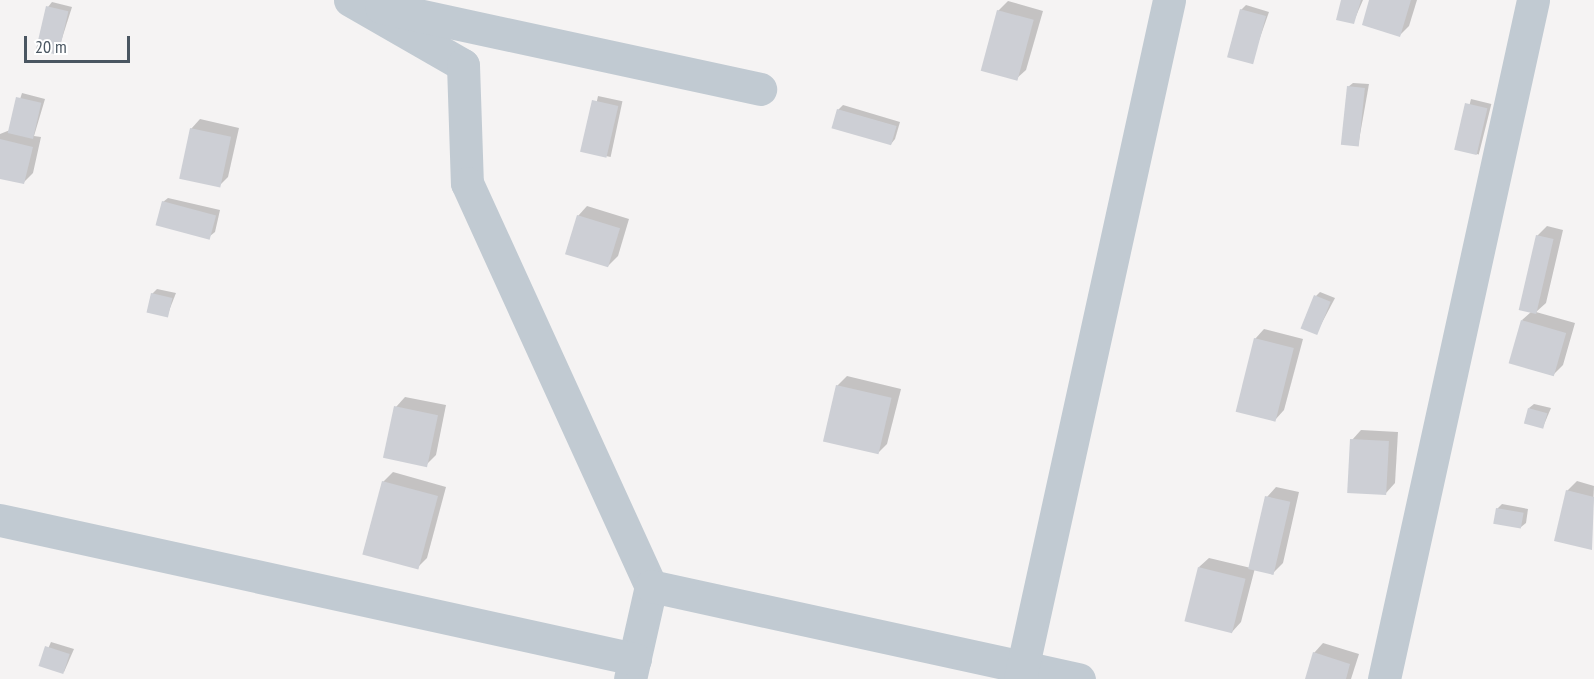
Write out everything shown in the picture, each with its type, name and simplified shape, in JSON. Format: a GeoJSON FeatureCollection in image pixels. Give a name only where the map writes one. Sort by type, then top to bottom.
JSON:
{"type":"FeatureCollection","features":[{"type":"Feature","properties":{"kind":"street"},"geometry":{"type":"LineString","coordinates":[[350,0],[760,89]]}},
{"type":"Feature","properties":{"kind":"street"},"geometry":{"type":"LineString","coordinates":[[0,520],[632,669],[651,586],[466,183],[463,65],[350,0]]}},
{"type":"Feature","properties":{"kind":"street"},"geometry":{"type":"LineString","coordinates":[[1022,673],[1169,0]]}},
{"type":"Feature","properties":{"kind":"street"},"geometry":{"type":"LineString","coordinates":[[1384,679],[1533,0]]}},
{"type":"Feature","properties":{"kind":"street"},"geometry":{"type":"LineString","coordinates":[[651,586],[1022,673],[1079,679]]}},
{"type":"Feature","properties":{"kind":"building"},"geometry":{"type":"Polygon","coordinates":[[[1341,0],[1361,0],[1354,24],[1336,20],[1341,0]]]}},
{"type":"Feature","properties":{"kind":"building"},"geometry":{"type":"Polygon","coordinates":[[[1369,0],[1411,0],[1400,37],[1362,25],[1369,0]]]}},
{"type":"Feature","properties":{"kind":"building"},"geometry":{"type":"Polygon","coordinates":[[[46,6],[68,11],[58,55],[36,50],[46,6]]]}},
{"type":"Feature","properties":{"kind":"building"},"geometry":{"type":"Polygon","coordinates":[[[1240,9],[1266,16],[1253,64],[1227,57],[1240,9]]]}},
{"type":"Feature","properties":{"kind":"building"},"geometry":{"type":"Polygon","coordinates":[[[997,10],[1034,20],[1017,81],[981,71],[997,10]]]}},
{"type":"Feature","properties":{"kind":"building"},"geometry":{"type":"Polygon","coordinates":[[[1347,86],[1365,88],[1359,147],[1341,145],[1347,86]]]}},
{"type":"Feature","properties":{"kind":"building"},"geometry":{"type":"Polygon","coordinates":[[[16,97],[41,103],[33,139],[8,133],[16,97]]]}},
{"type":"Feature","properties":{"kind":"building"},"geometry":{"type":"Polygon","coordinates":[[[592,100],[618,106],[606,158],[580,152],[592,100]]]}},
{"type":"Feature","properties":{"kind":"building"},"geometry":{"type":"Polygon","coordinates":[[[1465,103],[1487,108],[1477,155],[1454,150],[1465,103]]]}},
{"type":"Feature","properties":{"kind":"building"},"geometry":{"type":"Polygon","coordinates":[[[837,109],[897,126],[891,145],[831,128],[837,109]]]}},
{"type":"Feature","properties":{"kind":"building"},"geometry":{"type":"Polygon","coordinates":[[[190,128],[231,137],[220,188],[179,179],[190,128]]]}},
{"type":"Feature","properties":{"kind":"building"},"geometry":{"type":"Polygon","coordinates":[[[0,139],[33,147],[24,184],[0,179],[0,139]]]}},
{"type":"Feature","properties":{"kind":"building"},"geometry":{"type":"Polygon","coordinates":[[[162,201],[216,215],[210,240],[156,225],[162,201]]]}},
{"type":"Feature","properties":{"kind":"building"},"geometry":{"type":"Polygon","coordinates":[[[577,215],[620,228],[608,267],[565,254],[577,215]]]}},
{"type":"Feature","properties":{"kind":"building"},"geometry":{"type":"Polygon","coordinates":[[[1536,235],[1554,239],[1536,314],[1519,310],[1536,235]]]}},
{"type":"Feature","properties":{"kind":"building"},"geometry":{"type":"Polygon","coordinates":[[[151,293],[172,298],[168,317],[147,312],[151,293]]]}},
{"type":"Feature","properties":{"kind":"building"},"geometry":{"type":"Polygon","coordinates":[[[1314,295],[1331,302],[1317,335],[1301,328],[1314,295]]]}},
{"type":"Feature","properties":{"kind":"building"},"geometry":{"type":"Polygon","coordinates":[[[1521,320],[1566,333],[1554,376],[1509,363],[1521,320]]]}},
{"type":"Feature","properties":{"kind":"building"},"geometry":{"type":"Polygon","coordinates":[[[1254,338],[1294,348],[1275,422],[1236,412],[1254,338]]]}},
{"type":"Feature","properties":{"kind":"building"},"geometry":{"type":"Polygon","coordinates":[[[836,385],[892,398],[878,454],[823,442],[836,385]]]}},
{"type":"Feature","properties":{"kind":"building"},"geometry":{"type":"Polygon","coordinates":[[[394,406],[438,415],[427,467],[383,458],[394,406]]]}},
{"type":"Feature","properties":{"kind":"building"},"geometry":{"type":"Polygon","coordinates":[[[1528,408],[1547,413],[1543,429],[1524,423],[1528,408]]]}},
{"type":"Feature","properties":{"kind":"building"},"geometry":{"type":"Polygon","coordinates":[[[1350,439],[1389,441],[1386,495],[1347,493],[1350,439]]]}},
{"type":"Feature","properties":{"kind":"building"},"geometry":{"type":"Polygon","coordinates":[[[382,481],[438,496],[418,569],[362,554],[382,481]]]}},
{"type":"Feature","properties":{"kind":"building"},"geometry":{"type":"Polygon","coordinates":[[[1566,490],[1594,497],[1592,550],[1554,541],[1566,490]]]}},
{"type":"Feature","properties":{"kind":"building"},"geometry":{"type":"Polygon","coordinates":[[[1265,496],[1290,502],[1273,575],[1248,569],[1265,496]]]}},
{"type":"Feature","properties":{"kind":"building"},"geometry":{"type":"Polygon","coordinates":[[[1496,508],[1524,513],[1521,529],[1493,524],[1496,508]]]}},
{"type":"Feature","properties":{"kind":"building"},"geometry":{"type":"Polygon","coordinates":[[[1198,567],[1246,579],[1232,633],[1184,621],[1198,567]]]}},
{"type":"Feature","properties":{"kind":"building"},"geometry":{"type":"Polygon","coordinates":[[[45,646],[70,654],[63,674],[39,666],[45,646]]]}},
{"type":"Feature","properties":{"kind":"building"},"geometry":{"type":"Polygon","coordinates":[[[1313,652],[1350,664],[1346,679],[1305,679],[1313,652]]]}}]}
